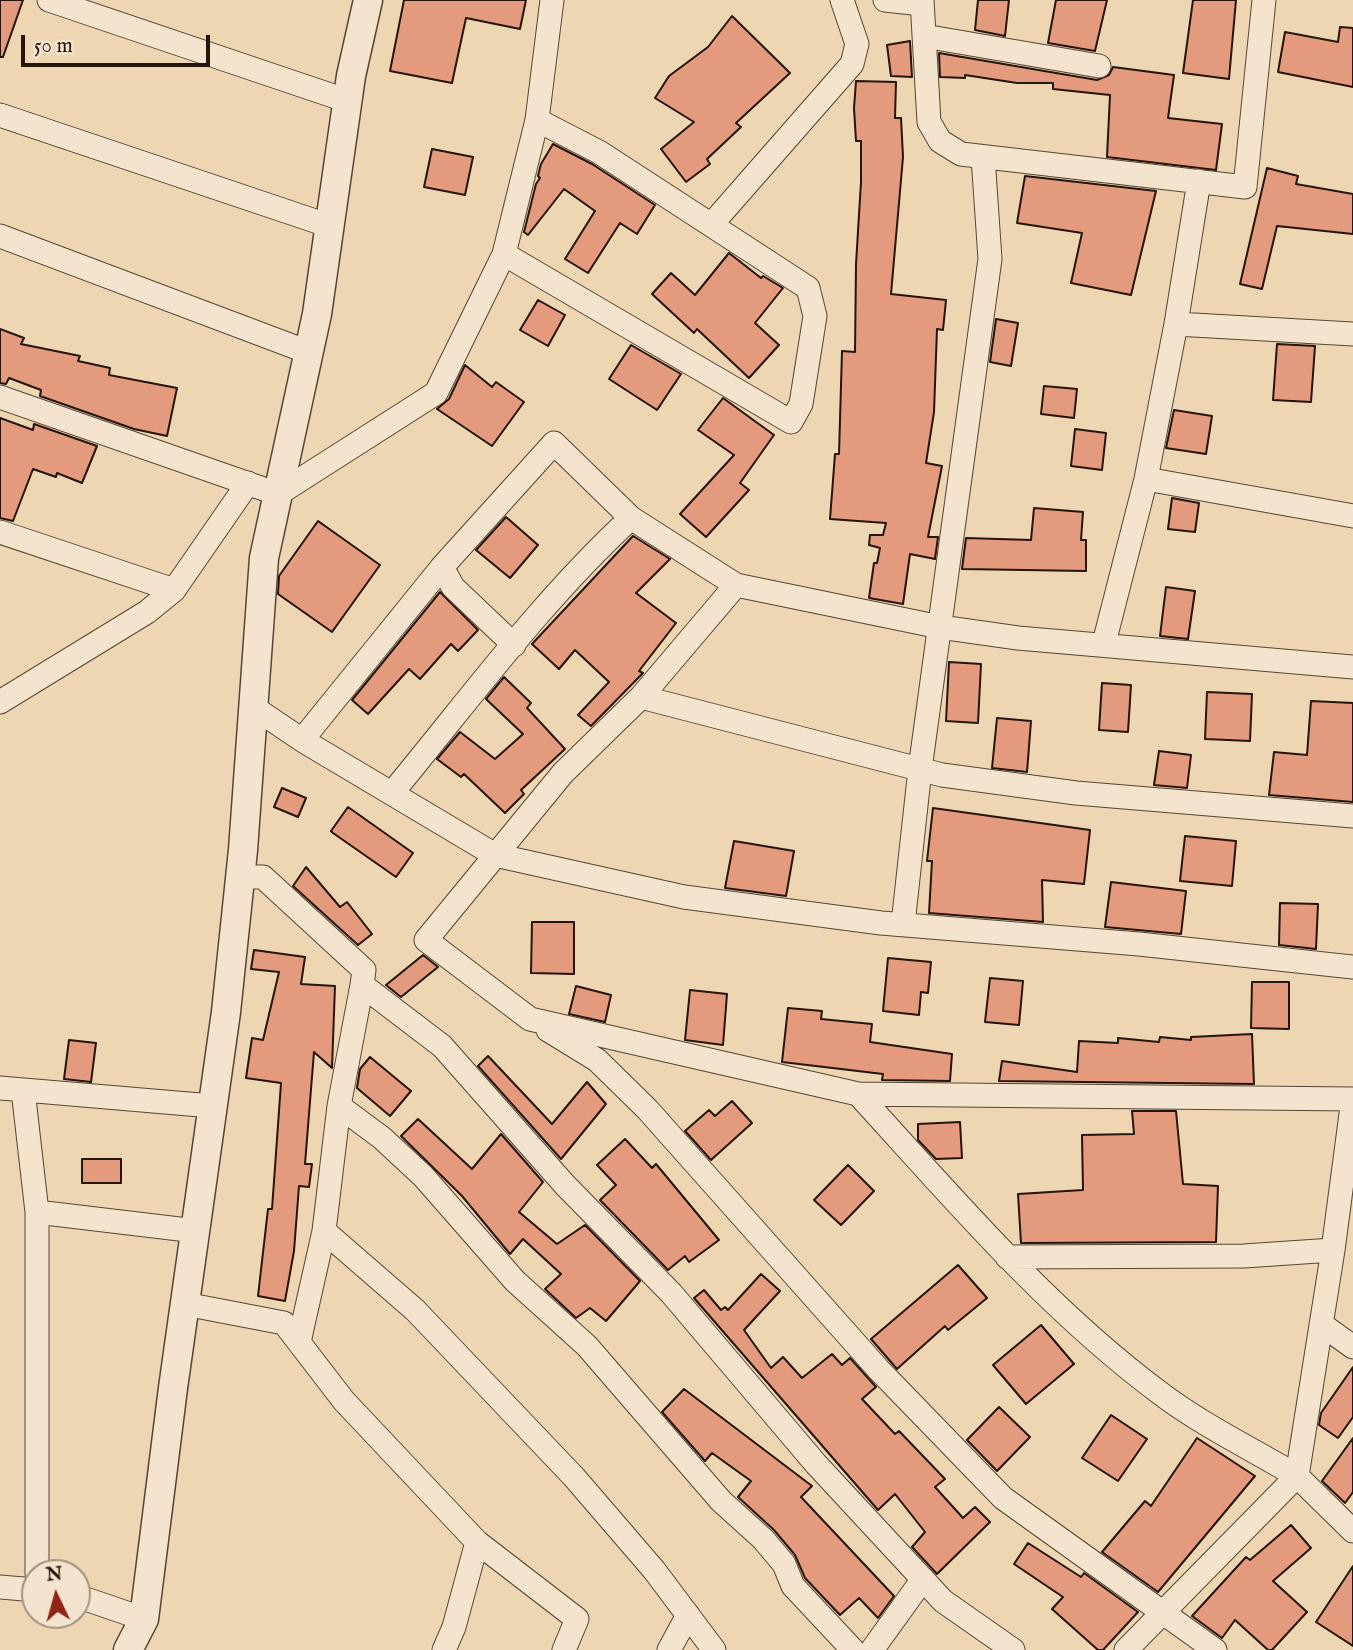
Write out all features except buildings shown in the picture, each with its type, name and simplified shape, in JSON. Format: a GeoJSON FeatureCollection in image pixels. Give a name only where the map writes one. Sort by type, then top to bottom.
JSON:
{"type":"FeatureCollection","features":[{"type":"Feature","properties":{"kind":"street"},"geometry":{"type":"LineString","coordinates":[[49,0],[348,101]]}},
{"type":"Feature","properties":{"kind":"street"},"geometry":{"type":"LineString","coordinates":[[128,1650],[144,1619],[212,1105],[240,877],[264,558],[308,352],[348,101],[368,0]]}},
{"type":"Feature","properties":{"kind":"street"},"geometry":{"type":"LineString","coordinates":[[278,494],[436,393],[504,254],[537,120],[552,0]]}},
{"type":"Feature","properties":{"kind":"street"},"geometry":{"type":"LineString","coordinates":[[710,225],[852,64],[857,44],[842,0]]}},
{"type":"Feature","properties":{"kind":"street"},"geometry":{"type":"LineString","coordinates":[[885,0],[922,2],[929,122],[940,141],[961,154],[1245,187],[1264,0]]}},
{"type":"Feature","properties":{"kind":"street"},"geometry":{"type":"LineString","coordinates":[[924,36],[1099,66]]}},
{"type":"Feature","properties":{"kind":"street"},"geometry":{"type":"LineString","coordinates":[[0,115],[330,226]]}},
{"type":"Feature","properties":{"kind":"street"},"geometry":{"type":"LineString","coordinates":[[504,254],[791,422],[801,404],[815,316],[808,288],[598,152],[537,120]]}},
{"type":"Feature","properties":{"kind":"street"},"geometry":{"type":"LineString","coordinates":[[903,924],[920,769],[990,259],[983,157]]}},
{"type":"Feature","properties":{"kind":"street"},"geometry":{"type":"LineString","coordinates":[[1104,643],[1146,479],[1176,324],[1199,181]]}},
{"type":"Feature","properties":{"kind":"street"},"geometry":{"type":"LineString","coordinates":[[0,236],[308,352]]}},
{"type":"Feature","properties":{"kind":"street"},"geometry":{"type":"LineString","coordinates":[[1176,324],[1353,334]]}},
{"type":"Feature","properties":{"kind":"street"},"geometry":{"type":"LineString","coordinates":[[0,397],[278,494]]}},
{"type":"Feature","properties":{"kind":"street"},"geometry":{"type":"LineString","coordinates":[[302,740],[442,567],[554,443],[631,517],[736,585],[940,627],[1018,638],[1104,643],[1269,662],[1353,667]]}},
{"type":"Feature","properties":{"kind":"street"},"geometry":{"type":"LineString","coordinates":[[1146,479],[1353,516]]}},
{"type":"Feature","properties":{"kind":"street"},"geometry":{"type":"LineString","coordinates":[[0,702],[147,612],[174,590],[248,483]]}},
{"type":"Feature","properties":{"kind":"street"},"geometry":{"type":"LineString","coordinates":[[392,793],[514,645],[602,544],[631,517]]}},
{"type":"Feature","properties":{"kind":"street"},"geometry":{"type":"LineString","coordinates":[[0,532],[174,590]]}},
{"type":"Feature","properties":{"kind":"street"},"geometry":{"type":"LineString","coordinates":[[442,567],[453,587],[514,645]]}},
{"type":"Feature","properties":{"kind":"street"},"geometry":{"type":"LineString","coordinates":[[736,585],[641,697],[563,773],[426,940],[530,1019],[597,1060],[639,1101],[879,1370],[1003,1498],[1215,1650]]}},
{"type":"Feature","properties":{"kind":"street"},"geometry":{"type":"LineString","coordinates":[[641,697],[942,775],[1076,793],[1353,816]]}},
{"type":"Feature","properties":{"kind":"street"},"geometry":{"type":"LineString","coordinates":[[253,707],[302,740],[495,855],[684,897],[903,924],[1353,967]]}},
{"type":"Feature","properties":{"kind":"street"},"geometry":{"type":"LineString","coordinates":[[240,877],[263,877],[364,970],[339,1106],[324,1231],[299,1342]]}},
{"type":"Feature","properties":{"kind":"street"},"geometry":{"type":"LineString","coordinates":[[362,985],[442,1046],[565,1185],[671,1293],[816,1464],[943,1601],[1013,1650]]}},
{"type":"Feature","properties":{"kind":"street"},"geometry":{"type":"LineString","coordinates":[[530,1019],[858,1094],[1353,1098]]}},
{"type":"Feature","properties":{"kind":"street"},"geometry":{"type":"LineString","coordinates":[[37,1559],[37,1212],[11,1089],[212,1105]]}},
{"type":"Feature","properties":{"kind":"street"},"geometry":{"type":"LineString","coordinates":[[1126,1650],[1297,1476],[1333,1250],[1353,1091]]}},
{"type":"Feature","properties":{"kind":"street"},"geometry":{"type":"LineString","coordinates":[[858,1094],[1040,1292],[1162,1395],[1297,1476],[1353,1531]]}},
{"type":"Feature","properties":{"kind":"street"},"geometry":{"type":"LineString","coordinates":[[339,1106],[382,1138],[423,1176],[515,1281],[587,1346],[721,1501],[763,1539],[783,1564],[793,1586],[853,1650]]}},
{"type":"Feature","properties":{"kind":"street"},"geometry":{"type":"LineString","coordinates":[[37,1212],[196,1231]]}},
{"type":"Feature","properties":{"kind":"street"},"geometry":{"type":"LineString","coordinates":[[324,1231],[415,1310],[574,1477],[654,1570],[714,1650]]}},
{"type":"Feature","properties":{"kind":"street"},"geometry":{"type":"LineString","coordinates":[[1007,1257],[1244,1256],[1333,1250]]}},
{"type":"Feature","properties":{"kind":"street"},"geometry":{"type":"LineString","coordinates":[[186,1304],[284,1323],[344,1401],[477,1542],[577,1619],[564,1650]]}},
{"type":"Feature","properties":{"kind":"street"},"geometry":{"type":"LineString","coordinates":[[1321,1324],[1353,1347]]}},
{"type":"Feature","properties":{"kind":"street"},"geometry":{"type":"LineString","coordinates":[[444,1650],[454,1627],[477,1542]]}},
{"type":"Feature","properties":{"kind":"street"},"geometry":{"type":"LineString","coordinates":[[872,1650],[923,1579]]}},
{"type":"Feature","properties":{"kind":"street"},"geometry":{"type":"LineString","coordinates":[[0,1587],[21,1589]]}},
{"type":"Feature","properties":{"kind":"street"},"geometry":{"type":"LineString","coordinates":[[91,1601],[144,1619]]}},
{"type":"Feature","properties":{"kind":"street"},"geometry":{"type":"LineString","coordinates":[[669,1650],[688,1615]]}}]}
